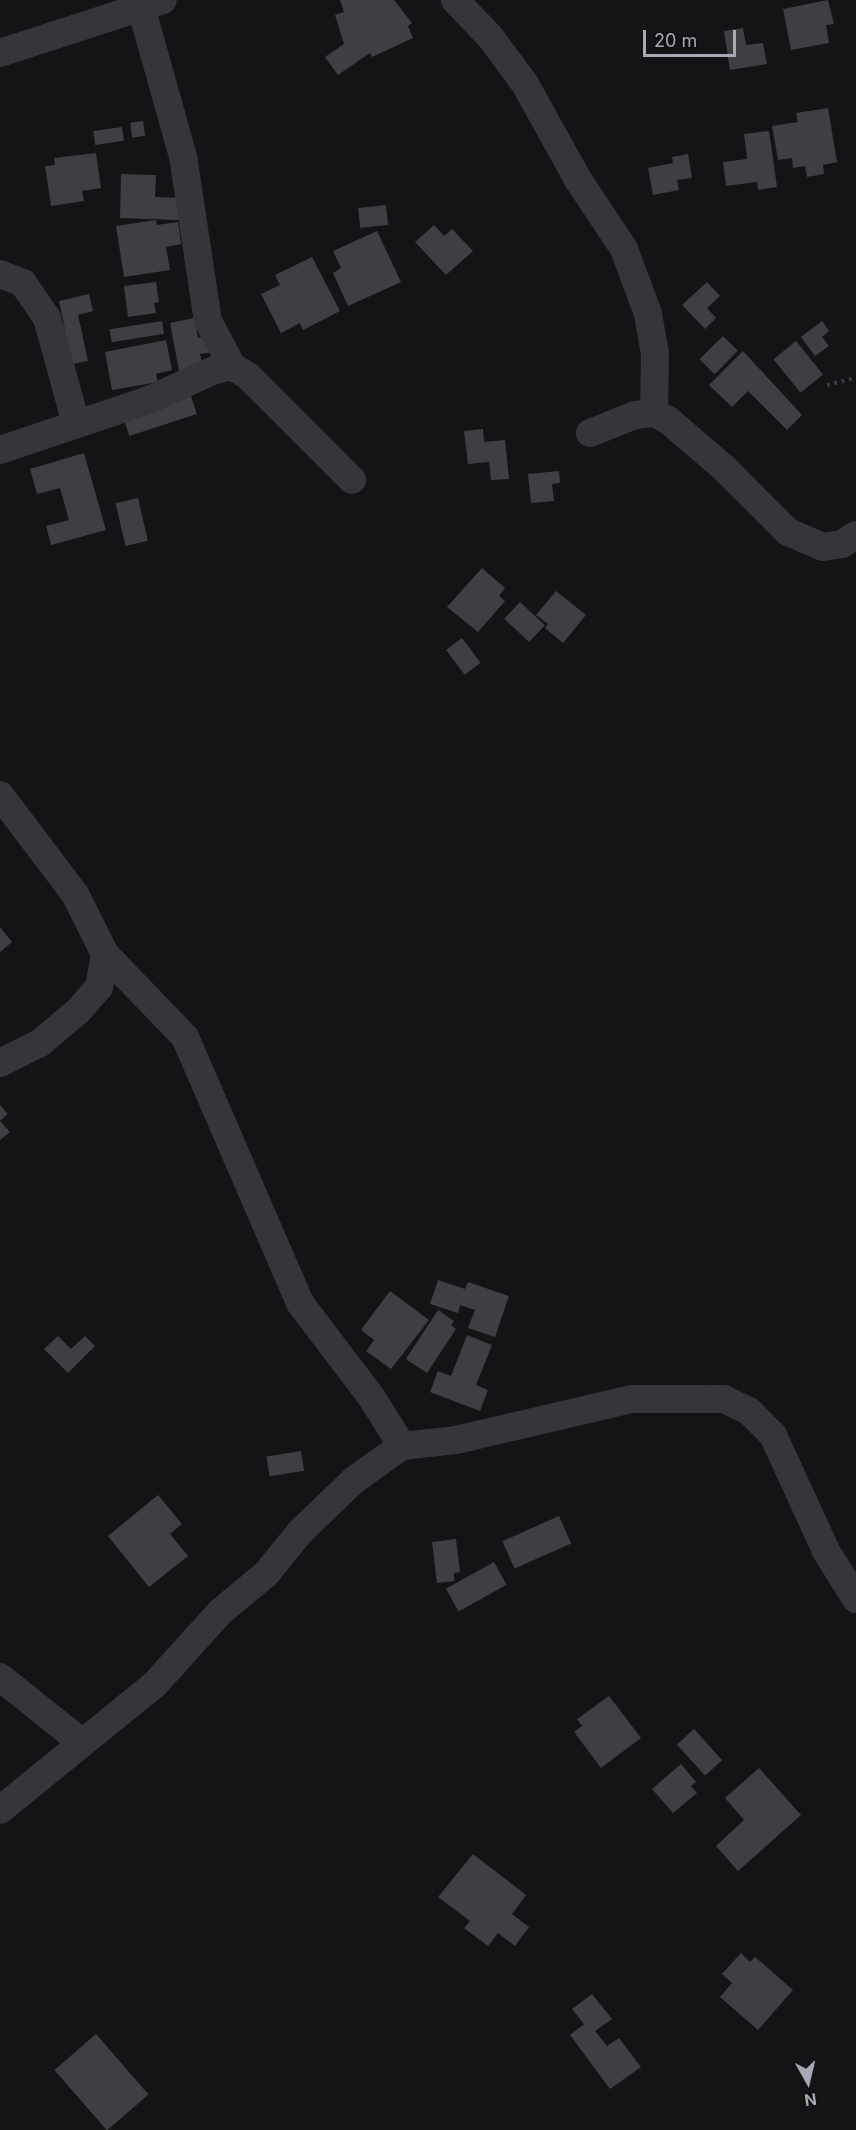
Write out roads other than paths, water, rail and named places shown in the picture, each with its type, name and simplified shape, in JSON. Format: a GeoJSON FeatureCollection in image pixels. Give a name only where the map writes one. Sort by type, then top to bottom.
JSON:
{"type":"FeatureCollection","features":[{"type":"Feature","properties":{"kind":"street"},"geometry":{"type":"LineString","coordinates":[[456,0],[491,38],[525,84],[577,177],[624,249],[648,314],[656,354],[654,413]]}},
{"type":"Feature","properties":{"kind":"street"},"geometry":{"type":"LineString","coordinates":[[0,54],[152,4],[183,156],[208,321],[232,366],[255,383],[352,480]]}},
{"type":"Feature","properties":{"kind":"street"},"geometry":{"type":"LineString","coordinates":[[0,274],[23,283],[47,318],[76,423]]}},
{"type":"Feature","properties":{"kind":"street"},"geometry":{"type":"LineString","coordinates":[[0,450],[149,400],[212,371],[232,366]]}},
{"type":"Feature","properties":{"kind":"street"},"geometry":{"type":"LineString","coordinates":[[590,433],[635,415],[654,413],[668,420],[724,468],[788,532],[823,547],[842,544],[856,536]]}},
{"type":"Feature","properties":{"kind":"street"},"geometry":{"type":"LineString","coordinates":[[0,795],[75,894],[105,954],[185,1037],[300,1303],[372,1398],[402,1446]]}},
{"type":"Feature","properties":{"kind":"street"},"geometry":{"type":"LineString","coordinates":[[0,1063],[40,1043],[78,1011],[99,987],[105,954]]}},
{"type":"Feature","properties":{"kind":"street"},"geometry":{"type":"LineString","coordinates":[[0,1810],[155,1684],[220,1612],[266,1574],[300,1532],[354,1480],[402,1446],[456,1440],[632,1399],[724,1399],[749,1411],[773,1435],[826,1551],[856,1599]]}},
{"type":"Feature","properties":{"kind":"street"},"geometry":{"type":"LineString","coordinates":[[0,1677],[81,1742]]}}]}
